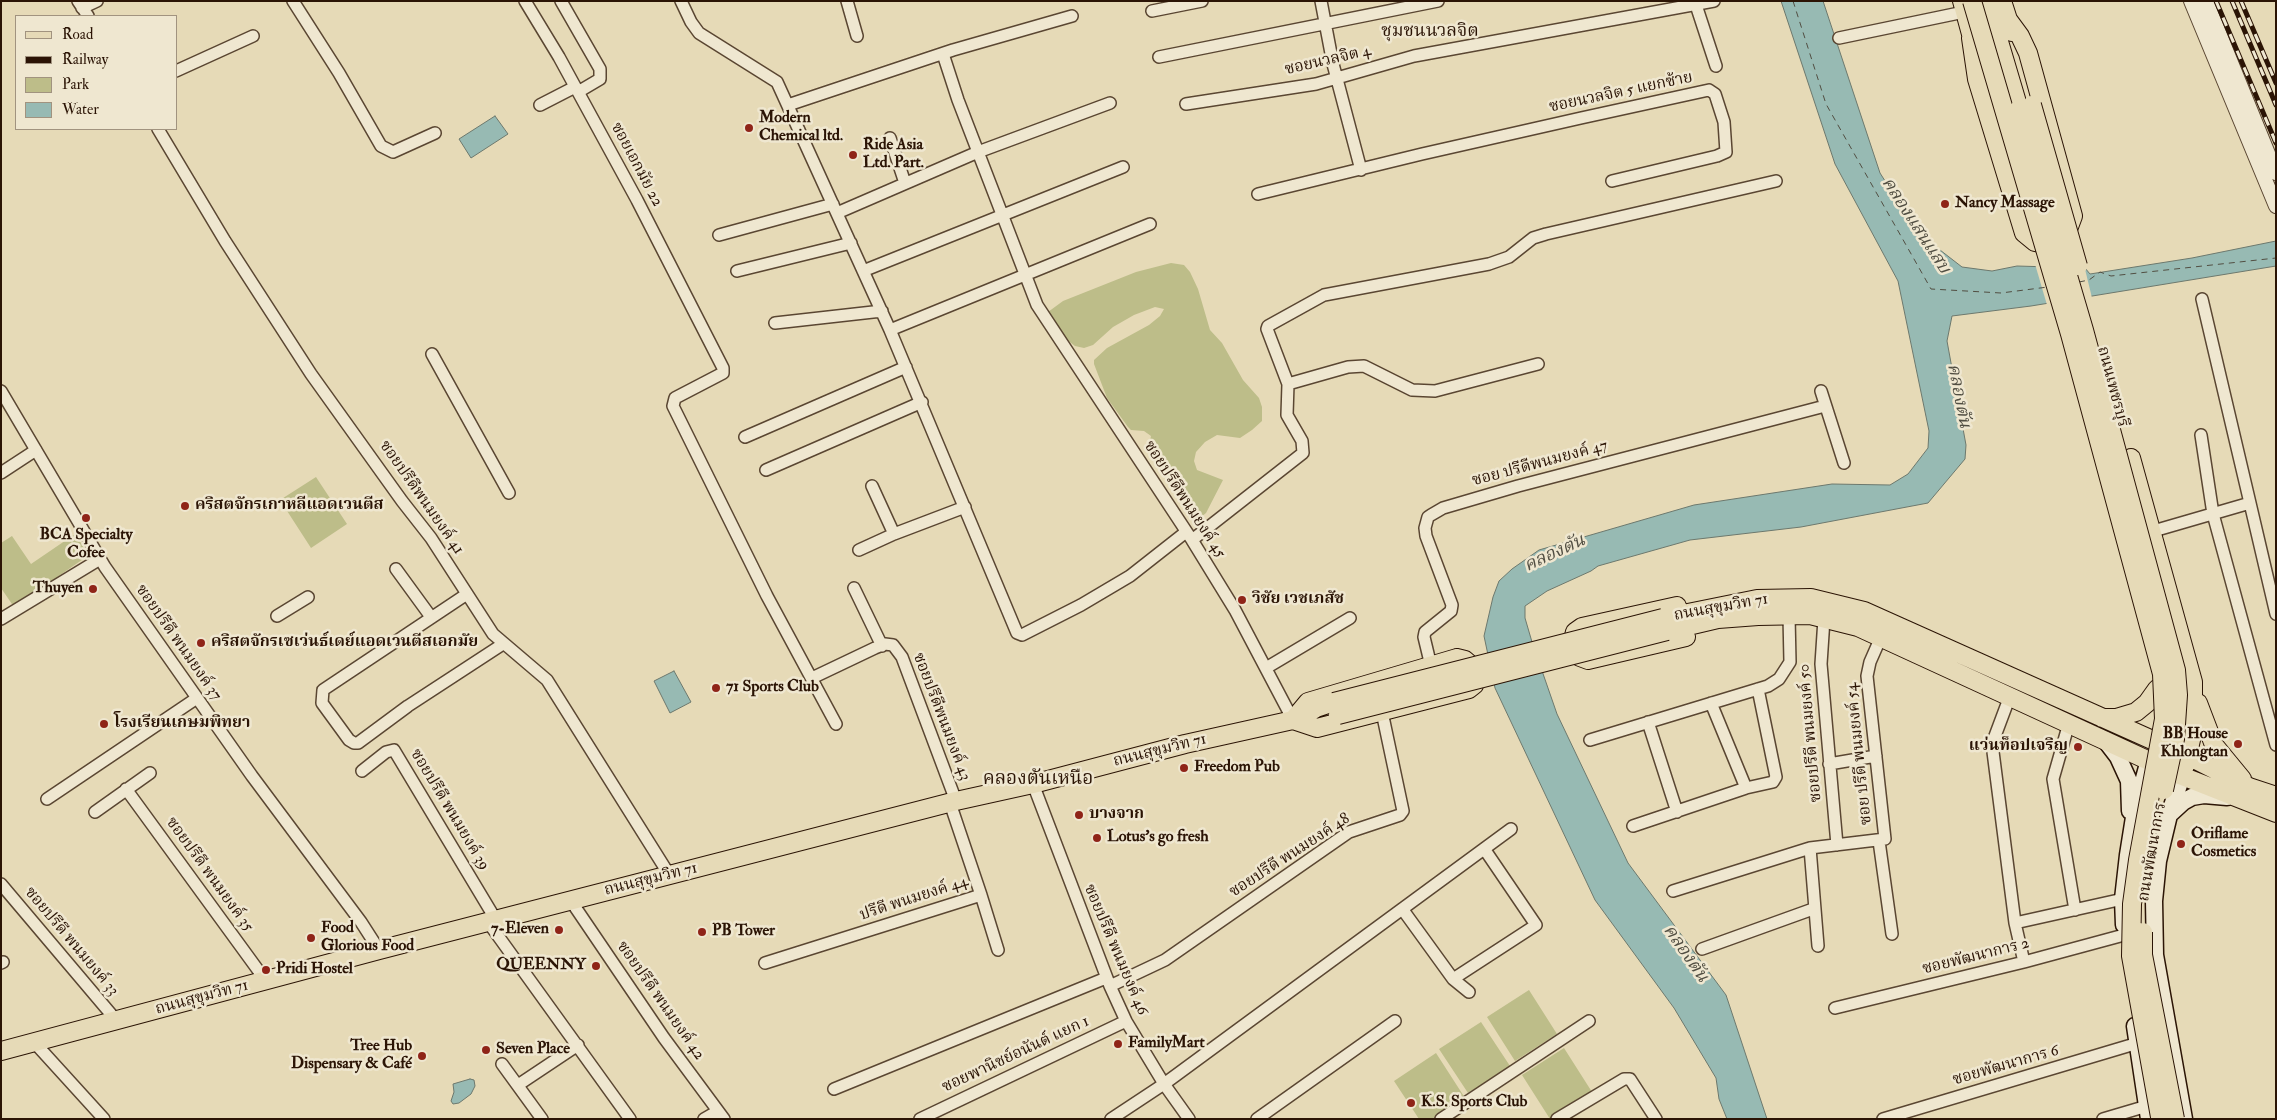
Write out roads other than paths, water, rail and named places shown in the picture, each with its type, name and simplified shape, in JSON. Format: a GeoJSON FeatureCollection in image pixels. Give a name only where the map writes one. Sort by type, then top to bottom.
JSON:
{"type":"FeatureCollection","features":[{"type":"Feature","properties":{"kind":"main road","name":"ถนนเพชรบุรี"},"geometry":{"type":"LineString","coordinates":[[2002,2],[2009,21],[2025,107],[2132,458],[2150,532],[2193,682],[2193,731],[2182,776]]}},
{"type":"Feature","properties":{"kind":"main road","name":"ถนนเพชรบุรี"},"geometry":{"type":"LineString","coordinates":[[2002,2],[2025,107],[2084,330],[2163,647]]}},
{"type":"Feature","properties":{"kind":"main road","name":"ถนนเพชรบุรี"},"geometry":{"type":"LineString","coordinates":[[1966,5],[2070,334],[2163,647]]}},
{"type":"Feature","properties":{"kind":"main road"},"geometry":{"type":"LineString","coordinates":[[1966,5],[1977,79],[2024,233],[2035,242],[2045,244],[2059,240],[2067,232],[2073,216],[2028,53],[2020,36],[2009,21]]}},
{"type":"Feature","properties":{"kind":"main road"},"geometry":{"type":"LineString","coordinates":[[1971,38],[1996,115],[2098,468],[2157,689],[2158,709],[2149,760]]}},
{"type":"Feature","properties":{"kind":"main road"},"geometry":{"type":"LineString","coordinates":[[2071,308],[2125,507],[2124,564]]}},
{"type":"Feature","properties":{"kind":"main road"},"geometry":{"type":"LineString","coordinates":[[2125,507],[2150,532]]}},
{"type":"Feature","properties":{"kind":"main road"},"geometry":{"type":"LineString","coordinates":[[1726,595],[1746,595],[1757,608],[1740,625],[1588,660],[1580,657],[1573,640],[1575,632],[1582,627],[1726,595]]}},
{"type":"Feature","properties":{"kind":"main road","name":"ถนนสุขุมวิท 71"},"geometry":{"type":"LineString","coordinates":[[1,1051],[380,950],[953,802],[1298,718],[1316,708],[1336,709],[1665,625],[1811,598],[1864,611],[2188,756],[2246,793]]}},
{"type":"Feature","properties":{"kind":"main road","name":"ถนนสุขุมวิท 71"},"geometry":{"type":"LineString","coordinates":[[1757,608],[1789,616],[1810,615],[1858,627],[2182,776],[2246,793]]}},
{"type":"Feature","properties":{"kind":"main road","name":"ถนนพัฒนาการ"},"geometry":{"type":"LineString","coordinates":[[2158,1116],[2144,954],[2143,908],[2148,864],[2176,739],[2178,717],[2176,678],[2163,647]]}},
{"type":"Feature","properties":{"kind":"main road"},"geometry":{"type":"LineString","coordinates":[[1457,658],[1465,660],[1472,666],[1474,685],[1469,690],[1317,728],[1298,718],[1308,702],[1431,666],[1457,658]]}},
{"type":"Feature","properties":{"kind":"main road"},"geometry":{"type":"LineString","coordinates":[[2193,682],[2202,715],[2214,745],[2246,793],[2276,812]]}},
{"type":"Feature","properties":{"kind":"main road"},"geometry":{"type":"LineString","coordinates":[[2101,718],[2116,718],[2136,712],[2147,703],[2157,689]]}},
{"type":"Feature","properties":{"kind":"main road"},"geometry":{"type":"LineString","coordinates":[[2105,740],[2118,757],[2129,782],[2131,835]]}},
{"type":"Feature","properties":{"kind":"main road","name":"ถนนพัฒนาการ"},"geometry":{"type":"LineString","coordinates":[[2149,760],[2135,811],[2123,899],[2125,957],[2138,1044],[2158,1116]]}},
{"type":"Feature","properties":{"kind":"main road","name":"ถนนพัฒนาการ"},"geometry":{"type":"LineString","coordinates":[[2182,776],[2169,815],[2158,861],[2154,901],[2154,937],[2155,955],[2184,1119]]}},
{"type":"Feature","properties":{"kind":"main road"},"geometry":{"type":"LineString","coordinates":[[2169,815],[2183,802],[2204,794],[2246,793],[2276,796]]}},
{"type":"Feature","properties":{"kind":"main road"},"geometry":{"type":"LineString","coordinates":[[2124,937],[2142,933],[2154,937]]}},
{"type":"Feature","properties":{"kind":"street"},"geometry":{"type":"LineString","coordinates":[[83,8],[97,1]]}},
{"type":"Feature","properties":{"kind":"street"},"geometry":{"type":"LineString","coordinates":[[293,1],[339,73],[381,146],[394,152],[435,132]]}},
{"type":"Feature","properties":{"kind":"street","name":"ซอยเอกมัย 22"},"geometry":{"type":"LineString","coordinates":[[525,1],[576,89],[723,368],[723,373],[675,398],[673,406],[767,596],[812,678]]}},
{"type":"Feature","properties":{"kind":"street"},"geometry":{"type":"LineString","coordinates":[[540,105],[600,79],[600,69],[561,1]]}},
{"type":"Feature","properties":{"kind":"street"},"geometry":{"type":"LineString","coordinates":[[681,1],[691,22],[699,33],[772,77],[777,82],[882,311],[922,402],[1017,633],[1021,635],[1081,605],[1130,576],[1189,536],[1303,453],[1302,441],[1287,416],[1288,384],[1268,326],[1324,295],[1489,264],[1509,256],[1533,238],[1546,234],[1776,181]]}},
{"type":"Feature","properties":{"kind":"street"},"geometry":{"type":"LineString","coordinates":[[847,1],[858,36]]}},
{"type":"Feature","properties":{"kind":"street"},"geometry":{"type":"LineString","coordinates":[[1152,11],[1202,1]]}},
{"type":"Feature","properties":{"kind":"street"},"geometry":{"type":"LineString","coordinates":[[1258,194],[1361,170],[1337,79],[1321,1]]}},
{"type":"Feature","properties":{"kind":"street"},"geometry":{"type":"LineString","coordinates":[[1159,57],[1438,1]]}},
{"type":"Feature","properties":{"kind":"street","name":"ซอยนวลจิต 4"},"geometry":{"type":"LineString","coordinates":[[1186,104],[1308,85],[1337,79],[1414,56],[1667,6],[1714,1]]}},
{"type":"Feature","properties":{"kind":"street"},"geometry":{"type":"LineString","coordinates":[[2191,1],[2276,206]]}},
{"type":"Feature","properties":{"kind":"street"},"geometry":{"type":"LineString","coordinates":[[2206,1],[2276,174]]}},
{"type":"Feature","properties":{"kind":"street"},"geometry":{"type":"LineString","coordinates":[[1696,4],[1716,66]]}},
{"type":"Feature","properties":{"kind":"street"},"geometry":{"type":"LineString","coordinates":[[1839,38],[1966,5]]}},
{"type":"Feature","properties":{"kind":"street"},"geometry":{"type":"LineString","coordinates":[[788,105],[943,54],[1072,16]]}},
{"type":"Feature","properties":{"kind":"street"},"geometry":{"type":"LineString","coordinates":[[178,70],[253,36]]}},
{"type":"Feature","properties":{"kind":"street","name":"ซอยปรีดีพนมยงค์ 45"},"geometry":{"type":"LineString","coordinates":[[943,54],[958,100],[1037,305],[1189,536],[1235,610],[1266,668],[1298,718]]}},
{"type":"Feature","properties":{"kind":"street","name":"ซอยนวลจิต 5 แยกซ้าย"},"geometry":{"type":"LineString","coordinates":[[1361,170],[1422,154],[1709,90],[1715,94],[1724,122],[1726,152],[1717,156],[1612,181]]}},
{"type":"Feature","properties":{"kind":"street"},"geometry":{"type":"LineString","coordinates":[[720,234],[835,208],[905,183],[978,152],[1110,103]]}},
{"type":"Feature","properties":{"kind":"street","name":"ซอยปรีดีพนมยงค์ 41"},"geometry":{"type":"LineString","coordinates":[[159,130],[283,331],[402,501],[431,538],[492,634],[546,680],[670,876]]}},
{"type":"Feature","properties":{"kind":"street"},"geometry":{"type":"LineString","coordinates":[[890,138],[905,183]]}},
{"type":"Feature","properties":{"kind":"street"},"geometry":{"type":"LineString","coordinates":[[864,271],[1123,167]]}},
{"type":"Feature","properties":{"kind":"street"},"geometry":{"type":"LineString","coordinates":[[890,330],[1150,224]]}},
{"type":"Feature","properties":{"kind":"street"},"geometry":{"type":"LineString","coordinates":[[737,271],[850,243]]}},
{"type":"Feature","properties":{"kind":"street"},"geometry":{"type":"LineString","coordinates":[[2202,299],[2276,614]]}},
{"type":"Feature","properties":{"kind":"street"},"geometry":{"type":"LineString","coordinates":[[775,323],[882,311]]}},
{"type":"Feature","properties":{"kind":"street"},"geometry":{"type":"LineString","coordinates":[[432,354],[509,493]]}},
{"type":"Feature","properties":{"kind":"street"},"geometry":{"type":"LineString","coordinates":[[1288,384],[1348,367],[1364,366],[1412,390],[1435,391],[1538,364]]}},
{"type":"Feature","properties":{"kind":"street"},"geometry":{"type":"LineString","coordinates":[[745,437],[906,367]]}},
{"type":"Feature","properties":{"kind":"street","name":"ซอยปรีดี พนมยงค์ 37"},"geometry":{"type":"LineString","coordinates":[[1,391],[100,560],[196,698],[362,922],[380,950]]}},
{"type":"Feature","properties":{"kind":"street"},"geometry":{"type":"LineString","coordinates":[[1821,391],[1844,462]]}},
{"type":"Feature","properties":{"kind":"street"},"geometry":{"type":"LineString","coordinates":[[766,470],[922,402]]}},
{"type":"Feature","properties":{"kind":"street","name":"ซอย ปรีดีพนมยงค์ 47"},"geometry":{"type":"LineString","coordinates":[[1431,666],[1424,637],[1425,632],[1451,611],[1452,605],[1426,536],[1425,528],[1428,517],[1431,515],[1443,508],[1518,486],[1825,406]]}},
{"type":"Feature","properties":{"kind":"street"},"geometry":{"type":"LineString","coordinates":[[2201,435],[2213,514],[2276,745]]}},
{"type":"Feature","properties":{"kind":"street"},"geometry":{"type":"LineString","coordinates":[[1,473],[36,450]]}},
{"type":"Feature","properties":{"kind":"street"},"geometry":{"type":"LineString","coordinates":[[872,486],[894,534]]}},
{"type":"Feature","properties":{"kind":"street"},"geometry":{"type":"LineString","coordinates":[[2150,532],[2250,503]]}},
{"type":"Feature","properties":{"kind":"street"},"geometry":{"type":"LineString","coordinates":[[859,550],[894,534],[965,507]]}},
{"type":"Feature","properties":{"kind":"street"},"geometry":{"type":"LineString","coordinates":[[1,619],[100,560]]}},
{"type":"Feature","properties":{"kind":"street"},"geometry":{"type":"LineString","coordinates":[[396,569],[431,617]]}},
{"type":"Feature","properties":{"kind":"street"},"geometry":{"type":"LineString","coordinates":[[836,724],[812,678],[882,646],[854,588]]}},
{"type":"Feature","properties":{"kind":"street"},"geometry":{"type":"LineString","coordinates":[[467,594],[323,690],[322,703],[354,743],[364,740],[408,706],[503,644]]}},
{"type":"Feature","properties":{"kind":"street"},"geometry":{"type":"LineString","coordinates":[[277,616],[308,597]]}},
{"type":"Feature","properties":{"kind":"street"},"geometry":{"type":"LineString","coordinates":[[1590,740],[1768,686],[1779,679],[1790,662],[1789,616]]}},
{"type":"Feature","properties":{"kind":"street"},"geometry":{"type":"LineString","coordinates":[[1266,668],[1350,618]]}},
{"type":"Feature","properties":{"kind":"street","name":"ซอยปรีดี พนมยงค์ 50"},"geometry":{"type":"LineString","coordinates":[[1824,619],[1820,664],[1837,845]]}},
{"type":"Feature","properties":{"kind":"street","name":"ซอย ปรีดี พนมยงค์ 54"},"geometry":{"type":"LineString","coordinates":[[1881,637],[1870,662],[1867,676],[1892,934]]}},
{"type":"Feature","properties":{"kind":"street","name":"ซอยปรีดีพนมยงค์ 43"},"geometry":{"type":"LineString","coordinates":[[882,646],[893,645],[902,658],[953,802]]}},
{"type":"Feature","properties":{"kind":"street"},"geometry":{"type":"LineString","coordinates":[[1633,826],[1746,788],[1772,782],[1776,776],[1758,689]]}},
{"type":"Feature","properties":{"kind":"street"},"geometry":{"type":"LineString","coordinates":[[2010,696],[1992,744],[2015,923],[2024,962]]}},
{"type":"Feature","properties":{"kind":"street"},"geometry":{"type":"LineString","coordinates":[[46,799],[196,698]]}},
{"type":"Feature","properties":{"kind":"street"},"geometry":{"type":"LineString","coordinates":[[1711,703],[1746,788]]}},
{"type":"Feature","properties":{"kind":"street","name":"ซอยปรีดี พนมยงค์ 48"},"geometry":{"type":"LineString","coordinates":[[1108,982],[1165,960],[1349,832],[1400,815],[1403,811],[1382,712]]}},
{"type":"Feature","properties":{"kind":"street"},"geometry":{"type":"LineString","coordinates":[[1648,722],[1677,812]]}},
{"type":"Feature","properties":{"kind":"street"},"geometry":{"type":"LineString","coordinates":[[2069,723],[2053,779],[2075,910]]}},
{"type":"Feature","properties":{"kind":"street","name":"ซอยปรีดี พนมยงค์ 39"},"geometry":{"type":"LineString","coordinates":[[362,771],[386,752],[394,750],[492,921]]}},
{"type":"Feature","properties":{"kind":"street"},"geometry":{"type":"LineString","coordinates":[[1830,764],[1876,756]]}},
{"type":"Feature","properties":{"kind":"street"},"geometry":{"type":"LineString","coordinates":[[95,812],[150,773]]}},
{"type":"Feature","properties":{"kind":"street","name":"ซอยปรีดี พนมยงค์ 46"},"geometry":{"type":"LineString","coordinates":[[1033,784],[1108,982],[1126,1021],[1164,1084],[1189,1119]]}},
{"type":"Feature","properties":{"kind":"street","name":"ซอยปรีดี พนมยงค์ 35"},"geometry":{"type":"LineString","coordinates":[[126,789],[266,981]]}},
{"type":"Feature","properties":{"kind":"street","name":"ปรีดี พนมยงค์ 44"},"geometry":{"type":"LineString","coordinates":[[765,963],[981,895],[953,802]]}},
{"type":"Feature","properties":{"kind":"street"},"geometry":{"type":"LineString","coordinates":[[1111,1119],[1164,1084],[1485,850],[1511,829]]}},
{"type":"Feature","properties":{"kind":"street"},"geometry":{"type":"LineString","coordinates":[[1673,890],[1810,848],[1882,840]]}},
{"type":"Feature","properties":{"kind":"street"},"geometry":{"type":"LineString","coordinates":[[1810,848],[1818,946]]}},
{"type":"Feature","properties":{"kind":"street"},"geometry":{"type":"LineString","coordinates":[[1453,979],[1536,926],[1485,850]]}},
{"type":"Feature","properties":{"kind":"street","name":"ซอยปรีดี พนมยงค์ 33"},"geometry":{"type":"LineString","coordinates":[[1,884],[116,1020]]}},
{"type":"Feature","properties":{"kind":"street"},"geometry":{"type":"LineString","coordinates":[[981,895],[998,950]]}},
{"type":"Feature","properties":{"kind":"street"},"geometry":{"type":"LineString","coordinates":[[2015,923],[2123,899]]}},
{"type":"Feature","properties":{"kind":"street","name":"ซอยปรีดี พนมยงค์ 42"},"geometry":{"type":"LineString","coordinates":[[571,901],[664,1038],[721,1115]]}},
{"type":"Feature","properties":{"kind":"street"},"geometry":{"type":"LineString","coordinates":[[1702,949],[1814,909]]}},
{"type":"Feature","properties":{"kind":"street"},"geometry":{"type":"LineString","coordinates":[[1403,910],[1453,979],[1468,992]]}},
{"type":"Feature","properties":{"kind":"street"},"geometry":{"type":"LineString","coordinates":[[492,921],[630,1119]]}},
{"type":"Feature","properties":{"kind":"street","name":"ซอยพัฒนาการ 2"},"geometry":{"type":"LineString","coordinates":[[1835,1008],[2124,937]]}},
{"type":"Feature","properties":{"kind":"street"},"geometry":{"type":"LineString","coordinates":[[834,1089],[1108,982]]}},
{"type":"Feature","properties":{"kind":"street","name":"ซอยพานิชย์อนันต์ แยก 1"},"geometry":{"type":"LineString","coordinates":[[920,1119],[1126,1021]]}},
{"type":"Feature","properties":{"kind":"street"},"geometry":{"type":"LineString","coordinates":[[1257,1119],[1395,1021]]}},
{"type":"Feature","properties":{"kind":"street"},"geometry":{"type":"LineString","coordinates":[[1441,1119],[1589,1021]]}},
{"type":"Feature","properties":{"kind":"street"},"geometry":{"type":"LineString","coordinates":[[34,1042],[104,1119]]}},
{"type":"Feature","properties":{"kind":"street","name":"ซอยพัฒนาการ 6"},"geometry":{"type":"LineString","coordinates":[[1884,1119],[2138,1044]]}},
{"type":"Feature","properties":{"kind":"street"},"geometry":{"type":"LineString","coordinates":[[518,1085],[578,1045]]}},
{"type":"Feature","properties":{"kind":"street"},"geometry":{"type":"LineString","coordinates":[[502,1064],[542,1119]]}},
{"type":"Feature","properties":{"kind":"street"},"geometry":{"type":"LineString","coordinates":[[1556,1119],[1624,1079],[1630,1079],[1656,1119]]}},
{"type":"Feature","properties":{"kind":"street"},"geometry":{"type":"LineString","coordinates":[[704,1119],[721,1115]]}},
{"type":"Feature","properties":{"kind":"street"},"geometry":{"type":"LineString","coordinates":[[2103,1119],[2158,1116]]}},
{"type":"Feature","properties":{"kind":"water","name":"คลองตัน"},"geometry":{"type":"Polygon","coordinates":[[[1781,1],[1823,1],[1880,173],[1918,233],[1962,267],[1992,271],[2017,266],[2085,268],[2090,274],[2192,258],[2276,241],[2276,266],[2031,306],[1952,316],[1947,341],[1966,445],[1965,459],[1928,503],[1801,527],[1690,540],[1598,566],[1547,591],[1525,606],[1525,618],[1532,642],[1557,714],[1628,863],[1726,995],[1767,1119],[1727,1119],[1719,1099],[1716,1078],[1674,1008],[1595,900],[1495,688],[1484,636],[1493,597],[1499,581],[1512,569],[1539,550],[1694,505],[1832,484],[1890,485],[1908,474],[1928,448],[1929,431],[1898,281],[1835,164],[1781,1]]]}},
{"type":"Feature","properties":{"kind":"water"},"geometry":{"type":"Polygon","coordinates":[[[495,116],[508,134],[471,158],[459,139],[495,116]]]}},
{"type":"Feature","properties":{"kind":"water"},"geometry":{"type":"Polygon","coordinates":[[[674,671],[691,702],[670,713],[654,681],[674,671]]]}},
{"type":"Feature","properties":{"kind":"water"},"geometry":{"type":"Polygon","coordinates":[[[470,1079],[474,1080],[475,1086],[471,1094],[459,1103],[453,1104],[451,1101],[454,1092],[453,1084],[470,1079]]]}},
{"type":"Feature","properties":{"kind":"railway"},"geometry":{"type":"LineString","coordinates":[[2216,1],[2276,143]]}},
{"type":"Feature","properties":{"kind":"railway"},"geometry":{"type":"LineString","coordinates":[[2232,1],[2276,105]]}},
{"type":"Feature","properties":{"kind":"railway"},"geometry":{"type":"LineString","coordinates":[[2241,1],[2276,83]]}},
{"type":"Feature","properties":{"kind":"place","name":"Modern Chemical ltd."},"geometry":{"type":"Point","coordinates":[749,128]}},
{"type":"Feature","properties":{"kind":"place","name":"Ride Asia Ltd. Part."},"geometry":{"type":"Point","coordinates":[853,155]}},
{"type":"Feature","properties":{"kind":"place","name":"Nancy Massage"},"geometry":{"type":"Point","coordinates":[1945,204]}},
{"type":"Feature","properties":{"kind":"place","name":"คริสตจักรเกาหลีแอดเวนตีส"},"geometry":{"type":"Point","coordinates":[185,506]}},
{"type":"Feature","properties":{"kind":"place","name":"BCA Specialty Cofee"},"geometry":{"type":"Point","coordinates":[86,518]}},
{"type":"Feature","properties":{"kind":"place","name":"Thuyen"},"geometry":{"type":"Point","coordinates":[93,589]}},
{"type":"Feature","properties":{"kind":"place","name":"วิชัย เวชเภสัช"},"geometry":{"type":"Point","coordinates":[1242,600]}},
{"type":"Feature","properties":{"kind":"place","name":"คริสตจักรเซเว่นธ์เดย์แอดเวนตีสเอกมัย"},"geometry":{"type":"Point","coordinates":[201,643]}},
{"type":"Feature","properties":{"kind":"place","name":"71 Sports Club"},"geometry":{"type":"Point","coordinates":[716,688]}},
{"type":"Feature","properties":{"kind":"place","name":"โรงเรียนเกษมพิทยา"},"geometry":{"type":"Point","coordinates":[104,724]}},
{"type":"Feature","properties":{"kind":"place","name":"BB House Khlongtan"},"geometry":{"type":"Point","coordinates":[2238,744]}},
{"type":"Feature","properties":{"kind":"place","name":"แว่นท็อปเจริญ"},"geometry":{"type":"Point","coordinates":[2078,747]}},
{"type":"Feature","properties":{"kind":"place","name":"Freedom Pub"},"geometry":{"type":"Point","coordinates":[1184,768]}},
{"type":"Feature","properties":{"kind":"place","name":"บางจาก"},"geometry":{"type":"Point","coordinates":[1079,815]}},
{"type":"Feature","properties":{"kind":"place","name":"Lotus's go fresh"},"geometry":{"type":"Point","coordinates":[1097,838]}},
{"type":"Feature","properties":{"kind":"place","name":"Oriflame Cosmetics"},"geometry":{"type":"Point","coordinates":[2181,844]}},
{"type":"Feature","properties":{"kind":"place","name":"7-Eleven"},"geometry":{"type":"Point","coordinates":[559,930]}},
{"type":"Feature","properties":{"kind":"place","name":"PB Tower"},"geometry":{"type":"Point","coordinates":[702,932]}},
{"type":"Feature","properties":{"kind":"place","name":"Food Glorious Food"},"geometry":{"type":"Point","coordinates":[311,938]}},
{"type":"Feature","properties":{"kind":"place","name":"QUEENNY"},"geometry":{"type":"Point","coordinates":[596,966]}},
{"type":"Feature","properties":{"kind":"place","name":"Pridi Hostel"},"geometry":{"type":"Point","coordinates":[266,970]}},
{"type":"Feature","properties":{"kind":"place","name":"FamilyMart"},"geometry":{"type":"Point","coordinates":[1118,1044]}},
{"type":"Feature","properties":{"kind":"place","name":"Seven Place"},"geometry":{"type":"Point","coordinates":[486,1050]}},
{"type":"Feature","properties":{"kind":"place","name":"Tree Hub Dispensary & Café"},"geometry":{"type":"Point","coordinates":[422,1056]}},
{"type":"Feature","properties":{"kind":"place","name":"K.S. Sports Club"},"geometry":{"type":"Point","coordinates":[1411,1103]}},
{"type":"Feature","properties":{"kind":"district","name":"ชุมชนนวลจิต"},"geometry":{"type":"Point","coordinates":[1430,32]}},
{"type":"Feature","properties":{"kind":"district","name":"คลองตันเหนือ"},"geometry":{"type":"Point","coordinates":[1038,780]}},
{"type":"Feature","properties":{"kind":"water label","name":"คลองแสนแสบ"},"geometry":{"type":"Point","coordinates":[1915,226]}}]}
